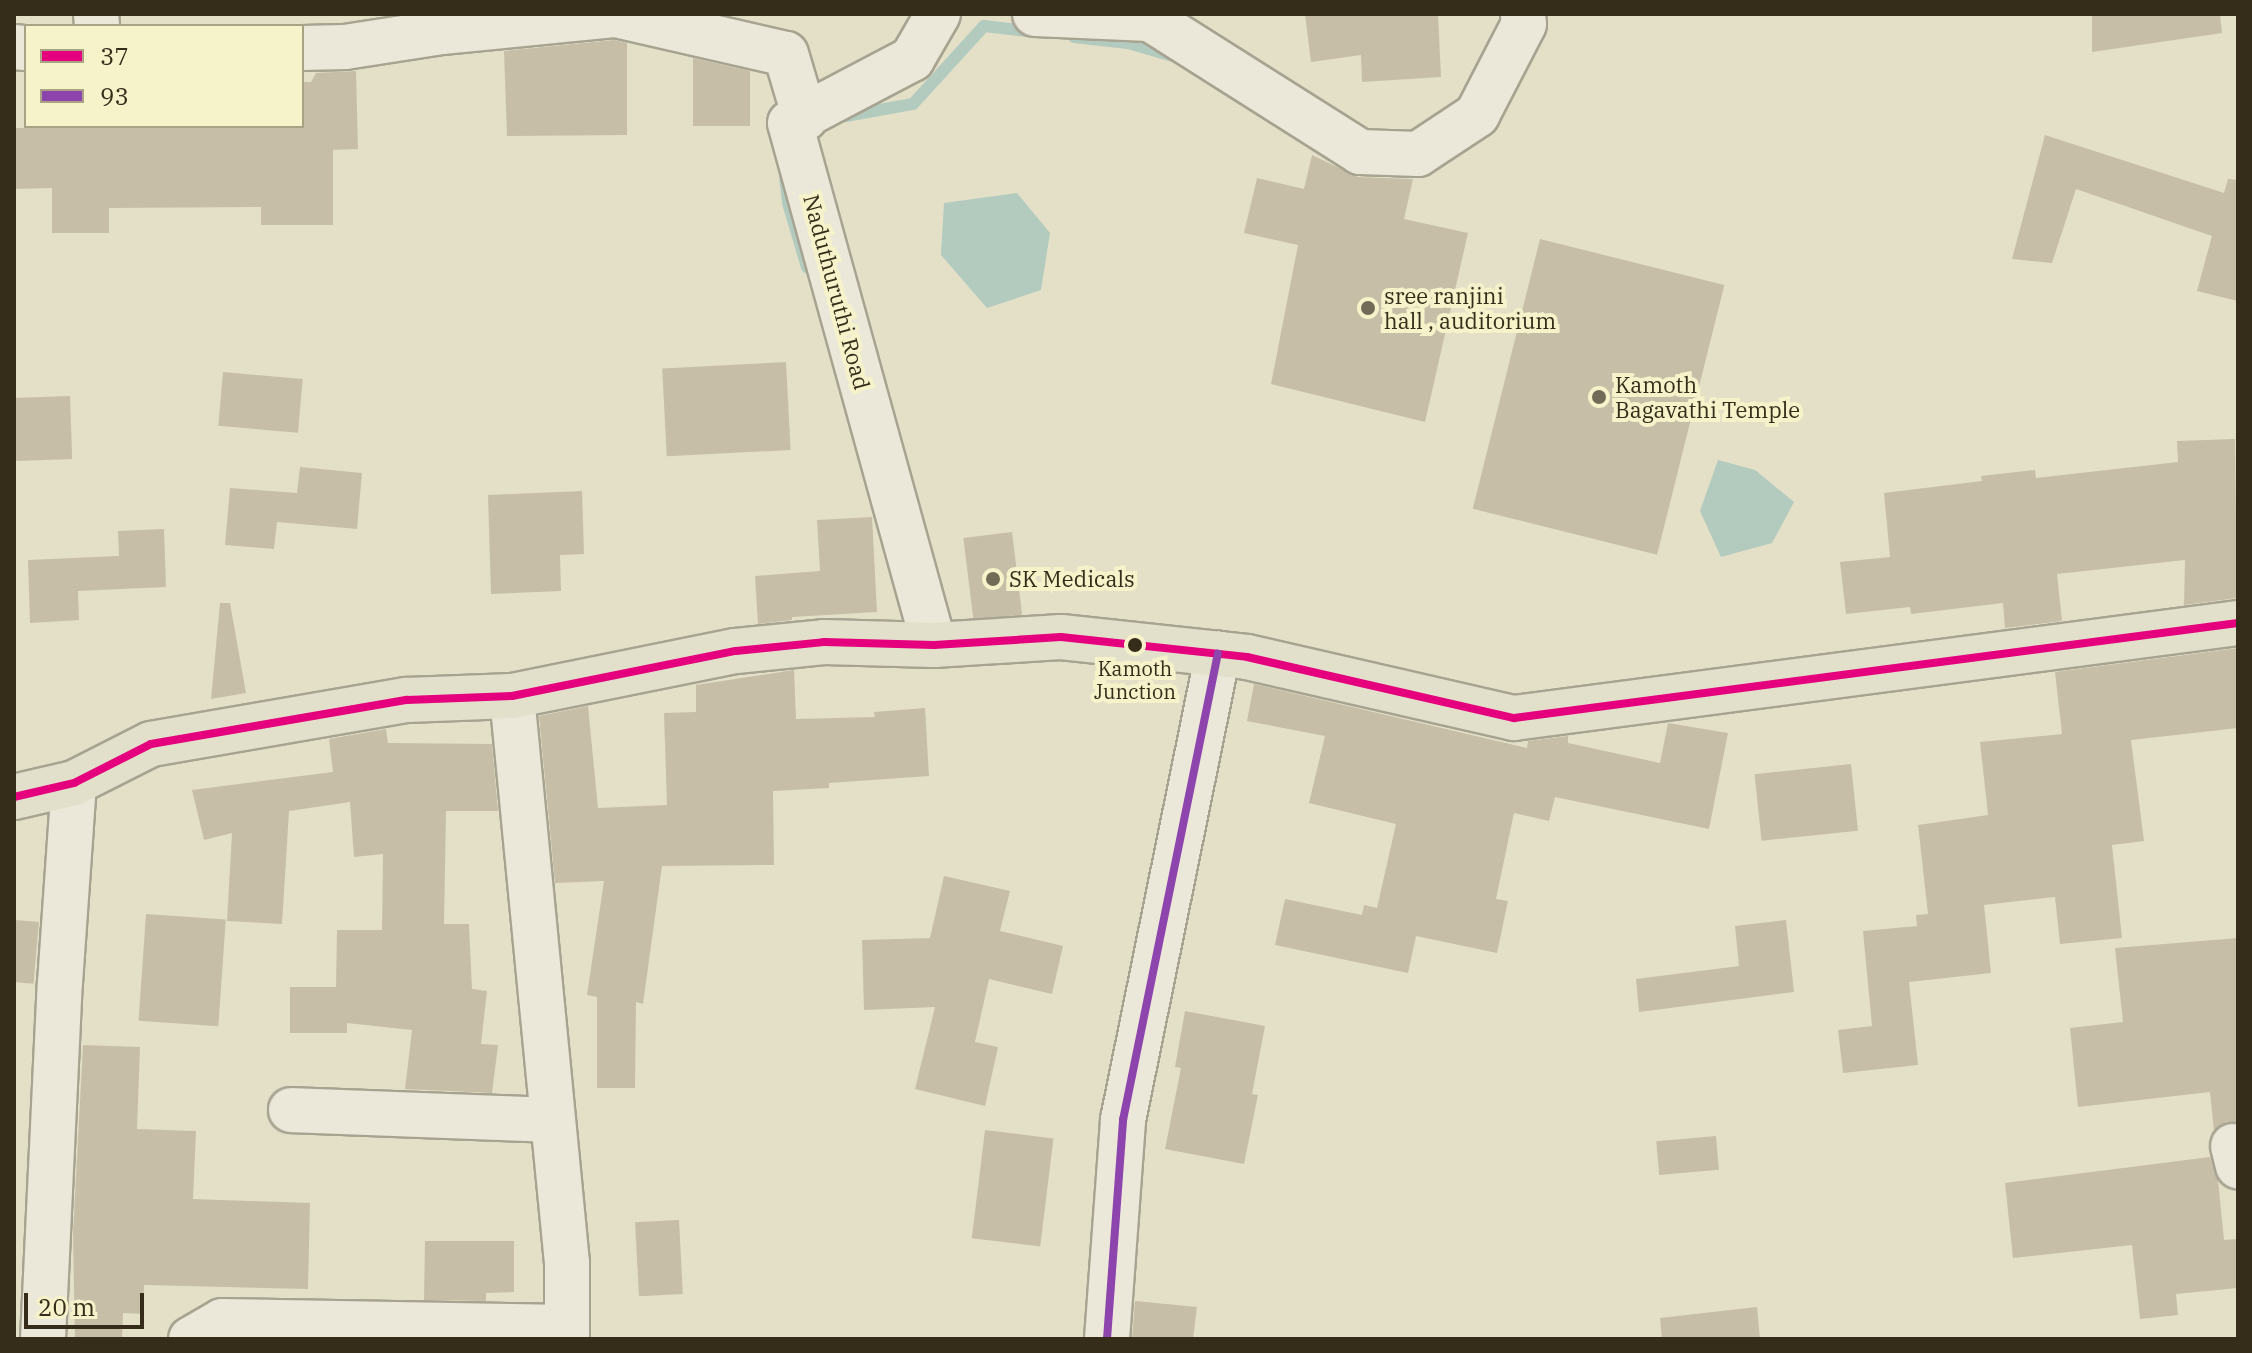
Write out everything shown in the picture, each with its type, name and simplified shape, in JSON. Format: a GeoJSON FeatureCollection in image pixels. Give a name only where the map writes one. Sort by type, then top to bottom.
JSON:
{"type":"FeatureCollection","features":[{"type":"Feature","properties":{"kind":"main road"},"geometry":{"type":"LineString","coordinates":[[14,797],[74,783],[151,744],[407,700],[512,696],[736,651],[824,642],[934,645],[1061,637],[1247,657],[1514,718],[2238,623]]}},
{"type":"Feature","properties":{"kind":"street"},"geometry":{"type":"LineString","coordinates":[[304,47],[344,30],[442,32],[616,15],[788,62],[805,118],[912,59],[938,14]]}},
{"type":"Feature","properties":{"kind":"street"},"geometry":{"type":"LineString","coordinates":[[1035,14],[1150,19],[1360,152],[1418,154],[1477,115],[1524,24],[1523,14]]}},
{"type":"Feature","properties":{"kind":"street","name":"Naduthuruthi Road"},"geometry":{"type":"LineString","coordinates":[[805,118],[790,123],[934,645]]}},
{"type":"Feature","properties":{"kind":"street"},"geometry":{"type":"LineString","coordinates":[[1107,1339],[1123,1120],[1218,654]]}},
{"type":"Feature","properties":{"kind":"street"},"geometry":{"type":"LineString","coordinates":[[191,1339],[222,1321],[567,1333],[567,1263],[512,696]]}},
{"type":"Feature","properties":{"kind":"street"},"geometry":{"type":"LineString","coordinates":[[43,1339],[60,983],[74,783]]}},
{"type":"Feature","properties":{"kind":"street"},"geometry":{"type":"LineString","coordinates":[[291,1110],[551,1120]]}},
{"type":"Feature","properties":{"kind":"shaded area"},"geometry":{"type":"Polygon","coordinates":[[[1017,193],[1050,233],[1041,290],[987,308],[941,255],[944,203],[1017,193]]]}},
{"type":"Feature","properties":{"kind":"shaded area"},"geometry":{"type":"Polygon","coordinates":[[[1718,460],[1755,470],[1794,502],[1772,543],[1721,557],[1700,511],[1718,460]]]}},
{"type":"Feature","properties":{"kind":"building"},"geometry":{"type":"Polygon","coordinates":[[[1305,14],[1438,14],[1441,77],[1362,82],[1361,55],[1311,62],[1305,14]]]}},
{"type":"Feature","properties":{"kind":"building"},"geometry":{"type":"Polygon","coordinates":[[[2092,14],[2220,14],[2222,33],[2092,52],[2092,14]]]}},
{"type":"Feature","properties":{"kind":"building"},"geometry":{"type":"Polygon","coordinates":[[[614,40],[627,43],[627,135],[507,136],[504,51],[614,40]]]}},
{"type":"Feature","properties":{"kind":"building"},"geometry":{"type":"Polygon","coordinates":[[[693,58],[750,71],[750,126],[693,126],[693,58]]]}},
{"type":"Feature","properties":{"kind":"building"},"geometry":{"type":"Polygon","coordinates":[[[356,71],[358,149],[333,150],[333,225],[261,225],[261,207],[109,208],[109,233],[52,233],[52,188],[14,189],[14,128],[304,128],[304,82],[311,82],[316,73],[356,71]]]}},
{"type":"Feature","properties":{"kind":"building"},"geometry":{"type":"Polygon","coordinates":[[[2045,135],[2224,193],[2228,179],[2238,180],[2238,301],[2197,291],[2212,236],[2076,189],[2052,263],[2012,259],[2045,135]]]}},
{"type":"Feature","properties":{"kind":"building","name":"sree ranjini hall , auditorium"},"geometry":{"type":"Polygon","coordinates":[[[1312,155],[1358,177],[1413,179],[1404,219],[1468,233],[1425,422],[1271,384],[1298,245],[1244,233],[1257,178],[1304,189],[1312,155]]]}},
{"type":"Feature","properties":{"kind":"building","name":"Kamoth Bagavathi Temple"},"geometry":{"type":"Polygon","coordinates":[[[1540,239],[1724,285],[1657,555],[1473,509],[1540,239]]]}},
{"type":"Feature","properties":{"kind":"building"},"geometry":{"type":"Polygon","coordinates":[[[786,362],[791,450],[667,456],[662,368],[786,362]]]}},
{"type":"Feature","properties":{"kind":"building"},"geometry":{"type":"Polygon","coordinates":[[[223,372],[303,379],[298,433],[218,426],[223,372]]]}},
{"type":"Feature","properties":{"kind":"building"},"geometry":{"type":"Polygon","coordinates":[[[70,396],[72,459],[16,461],[14,398],[70,396]]]}},
{"type":"Feature","properties":{"kind":"building"},"geometry":{"type":"Polygon","coordinates":[[[2235,439],[2237,598],[2184,605],[2185,560],[2057,574],[2062,621],[2005,628],[2003,603],[1911,614],[1910,607],[1846,614],[1840,562],[1890,557],[1884,493],[1982,481],[1981,476],[2035,470],[2036,478],[2178,462],[2177,441],[2235,439]]]}},
{"type":"Feature","properties":{"kind":"building"},"geometry":{"type":"Polygon","coordinates":[[[300,467],[362,473],[357,529],[277,522],[274,549],[225,545],[230,488],[297,493],[300,467]]]}},
{"type":"Feature","properties":{"kind":"building"},"geometry":{"type":"Polygon","coordinates":[[[582,491],[584,554],[560,555],[561,591],[491,594],[488,495],[582,491]]]}},
{"type":"Feature","properties":{"kind":"building"},"geometry":{"type":"Polygon","coordinates":[[[872,517],[877,612],[792,617],[792,620],[758,624],[755,576],[820,571],[817,520],[872,517]]]}},
{"type":"Feature","properties":{"kind":"building"},"geometry":{"type":"Polygon","coordinates":[[[164,529],[166,587],[78,591],[79,620],[30,623],[28,560],[119,556],[118,531],[164,529]]]}},
{"type":"Feature","properties":{"kind":"building","name":"SK Medicals"},"geometry":{"type":"Polygon","coordinates":[[[1012,532],[1022,614],[973,620],[963,538],[1012,532]]]}},
{"type":"Feature","properties":{"kind":"building"},"geometry":{"type":"Polygon","coordinates":[[[220,603],[230,603],[246,693],[211,699],[220,603]]]}},
{"type":"Feature","properties":{"kind":"building"},"geometry":{"type":"Polygon","coordinates":[[[2238,648],[2238,728],[2131,740],[2144,841],[2112,845],[2122,938],[2060,944],[2055,897],[1984,905],[1991,973],[1909,982],[1918,1065],[1843,1073],[1838,1030],[1872,1026],[1863,931],[1917,926],[1916,915],[1928,914],[1918,825],[1988,815],[1980,742],[2062,734],[2055,672],[2238,648]]]}},
{"type":"Feature","properties":{"kind":"building"},"geometry":{"type":"Polygon","coordinates":[[[794,670],[796,719],[875,717],[874,712],[925,708],[929,776],[829,783],[829,788],[773,791],[774,865],[662,866],[643,1004],[636,1002],[635,1088],[597,1088],[597,997],[587,995],[604,881],[555,883],[539,716],[588,706],[598,808],[667,805],[664,713],[696,712],[696,685],[794,670]]]}},
{"type":"Feature","properties":{"kind":"building"},"geometry":{"type":"Polygon","coordinates":[[[1254,684],[1527,748],[1528,741],[1568,736],[1568,743],[1660,763],[1668,723],[1728,733],[1709,829],[1555,797],[1549,821],[1514,813],[1496,899],[1508,901],[1497,953],[1416,936],[1408,973],[1275,945],[1285,899],[1362,915],[1364,905],[1377,908],[1396,824],[1309,803],[1325,736],[1247,721],[1254,684]]]}},
{"type":"Feature","properties":{"kind":"building"},"geometry":{"type":"Polygon","coordinates":[[[386,729],[388,743],[492,744],[498,811],[446,811],[444,924],[469,924],[472,989],[487,991],[481,1044],[498,1045],[492,1093],[405,1089],[412,1030],[347,1023],[347,1033],[290,1033],[290,987],[336,987],[337,930],[382,930],[383,854],[354,857],[350,802],[289,811],[282,924],[227,921],[232,833],[204,840],[192,790],[333,772],[329,739],[386,729]]]}},
{"type":"Feature","properties":{"kind":"building"},"geometry":{"type":"Polygon","coordinates":[[[1851,764],[1858,831],[1762,841],[1755,774],[1851,764]]]}},
{"type":"Feature","properties":{"kind":"building"},"geometry":{"type":"Polygon","coordinates":[[[944,876],[1010,891],[1000,931],[1063,946],[1052,994],[989,979],[975,1042],[998,1047],[985,1106],[915,1089],[935,1007],[864,1010],[862,940],[930,938],[944,876]]]}},
{"type":"Feature","properties":{"kind":"building"},"geometry":{"type":"Polygon","coordinates":[[[146,914],[226,920],[218,1026],[139,1021],[146,914]]]}},
{"type":"Feature","properties":{"kind":"building"},"geometry":{"type":"Polygon","coordinates":[[[16,920],[39,922],[34,984],[14,982],[16,920]]]}},
{"type":"Feature","properties":{"kind":"building"},"geometry":{"type":"Polygon","coordinates":[[[1786,920],[1794,992],[1639,1012],[1636,979],[1739,966],[1735,926],[1786,920]]]}},
{"type":"Feature","properties":{"kind":"building"},"geometry":{"type":"Polygon","coordinates":[[[2238,938],[2238,1122],[2226,1122],[2214,1131],[2210,1092],[2078,1107],[2070,1028],[2123,1022],[2115,948],[2238,938]]]}},
{"type":"Feature","properties":{"kind":"building"},"geometry":{"type":"Polygon","coordinates":[[[1185,1011],[1265,1026],[1252,1094],[1258,1095],[1244,1164],[1165,1149],[1181,1068],[1175,1067],[1185,1011]]]}},
{"type":"Feature","properties":{"kind":"building"},"geometry":{"type":"Polygon","coordinates":[[[83,1045],[140,1047],[137,1129],[196,1131],[193,1199],[310,1203],[308,1289],[144,1285],[143,1314],[123,1313],[122,1339],[75,1339],[73,1233],[83,1045]]]}},
{"type":"Feature","properties":{"kind":"building"},"geometry":{"type":"Polygon","coordinates":[[[985,1130],[1053,1138],[1040,1247],[972,1238],[985,1130]]]}},
{"type":"Feature","properties":{"kind":"building"},"geometry":{"type":"Polygon","coordinates":[[[1716,1136],[1719,1170],[1659,1175],[1656,1141],[1716,1136]]]}},
{"type":"Feature","properties":{"kind":"building"},"geometry":{"type":"Polygon","coordinates":[[[2210,1157],[2218,1180],[2224,1240],[2238,1239],[2238,1288],[2176,1294],[2178,1315],[2140,1319],[2132,1245],[2013,1258],[2005,1183],[2210,1157]]]}},
{"type":"Feature","properties":{"kind":"building"},"geometry":{"type":"Polygon","coordinates":[[[679,1220],[683,1294],[639,1296],[635,1222],[679,1220]]]}},
{"type":"Feature","properties":{"kind":"building"},"geometry":{"type":"Polygon","coordinates":[[[425,1241],[514,1241],[514,1292],[486,1293],[486,1301],[424,1300],[425,1241]]]}},
{"type":"Feature","properties":{"kind":"building"},"geometry":{"type":"Polygon","coordinates":[[[1135,1301],[1197,1307],[1193,1339],[1132,1339],[1135,1301]]]}},
{"type":"Feature","properties":{"kind":"building"},"geometry":{"type":"Polygon","coordinates":[[[1757,1307],[1760,1339],[1662,1339],[1660,1318],[1757,1307]]]}},
{"type":"Feature","properties":{"kind":"waterway"},"geometry":{"type":"LineString","coordinates":[[846,116],[913,104],[984,26],[1036,32]]}},
{"type":"Feature","properties":{"kind":"waterway"},"geometry":{"type":"LineString","coordinates":[[1074,37],[1128,43],[1173,56]]}},
{"type":"Feature","properties":{"kind":"waterway"},"geometry":{"type":"LineString","coordinates":[[785,177],[788,203],[807,267]]}},
{"type":"Feature","properties":{"kind":"transit line","name":"37"},"geometry":{"type":"LineString","coordinates":[[14,797],[74,783],[151,744],[407,700],[512,696],[736,651],[824,642],[934,645],[1061,637],[1247,657],[1514,718],[2238,623]]}},
{"type":"Feature","properties":{"kind":"transit line","name":"93"},"geometry":{"type":"LineString","coordinates":[[1107,1339],[1123,1120],[1218,654]]}},
{"type":"Feature","properties":{"kind":"place","name":"sree ranjini hall , auditorium"},"geometry":{"type":"Point","coordinates":[1368,308]}},
{"type":"Feature","properties":{"kind":"place","name":"Kamoth Bagavathi Temple"},"geometry":{"type":"Point","coordinates":[1599,397]}},
{"type":"Feature","properties":{"kind":"place","name":"SK Medicals"},"geometry":{"type":"Point","coordinates":[993,579]}},
{"type":"Feature","properties":{"kind":"place","name":"Kamoth Junction"},"geometry":{"type":"Point","coordinates":[1135,645]}}]}
